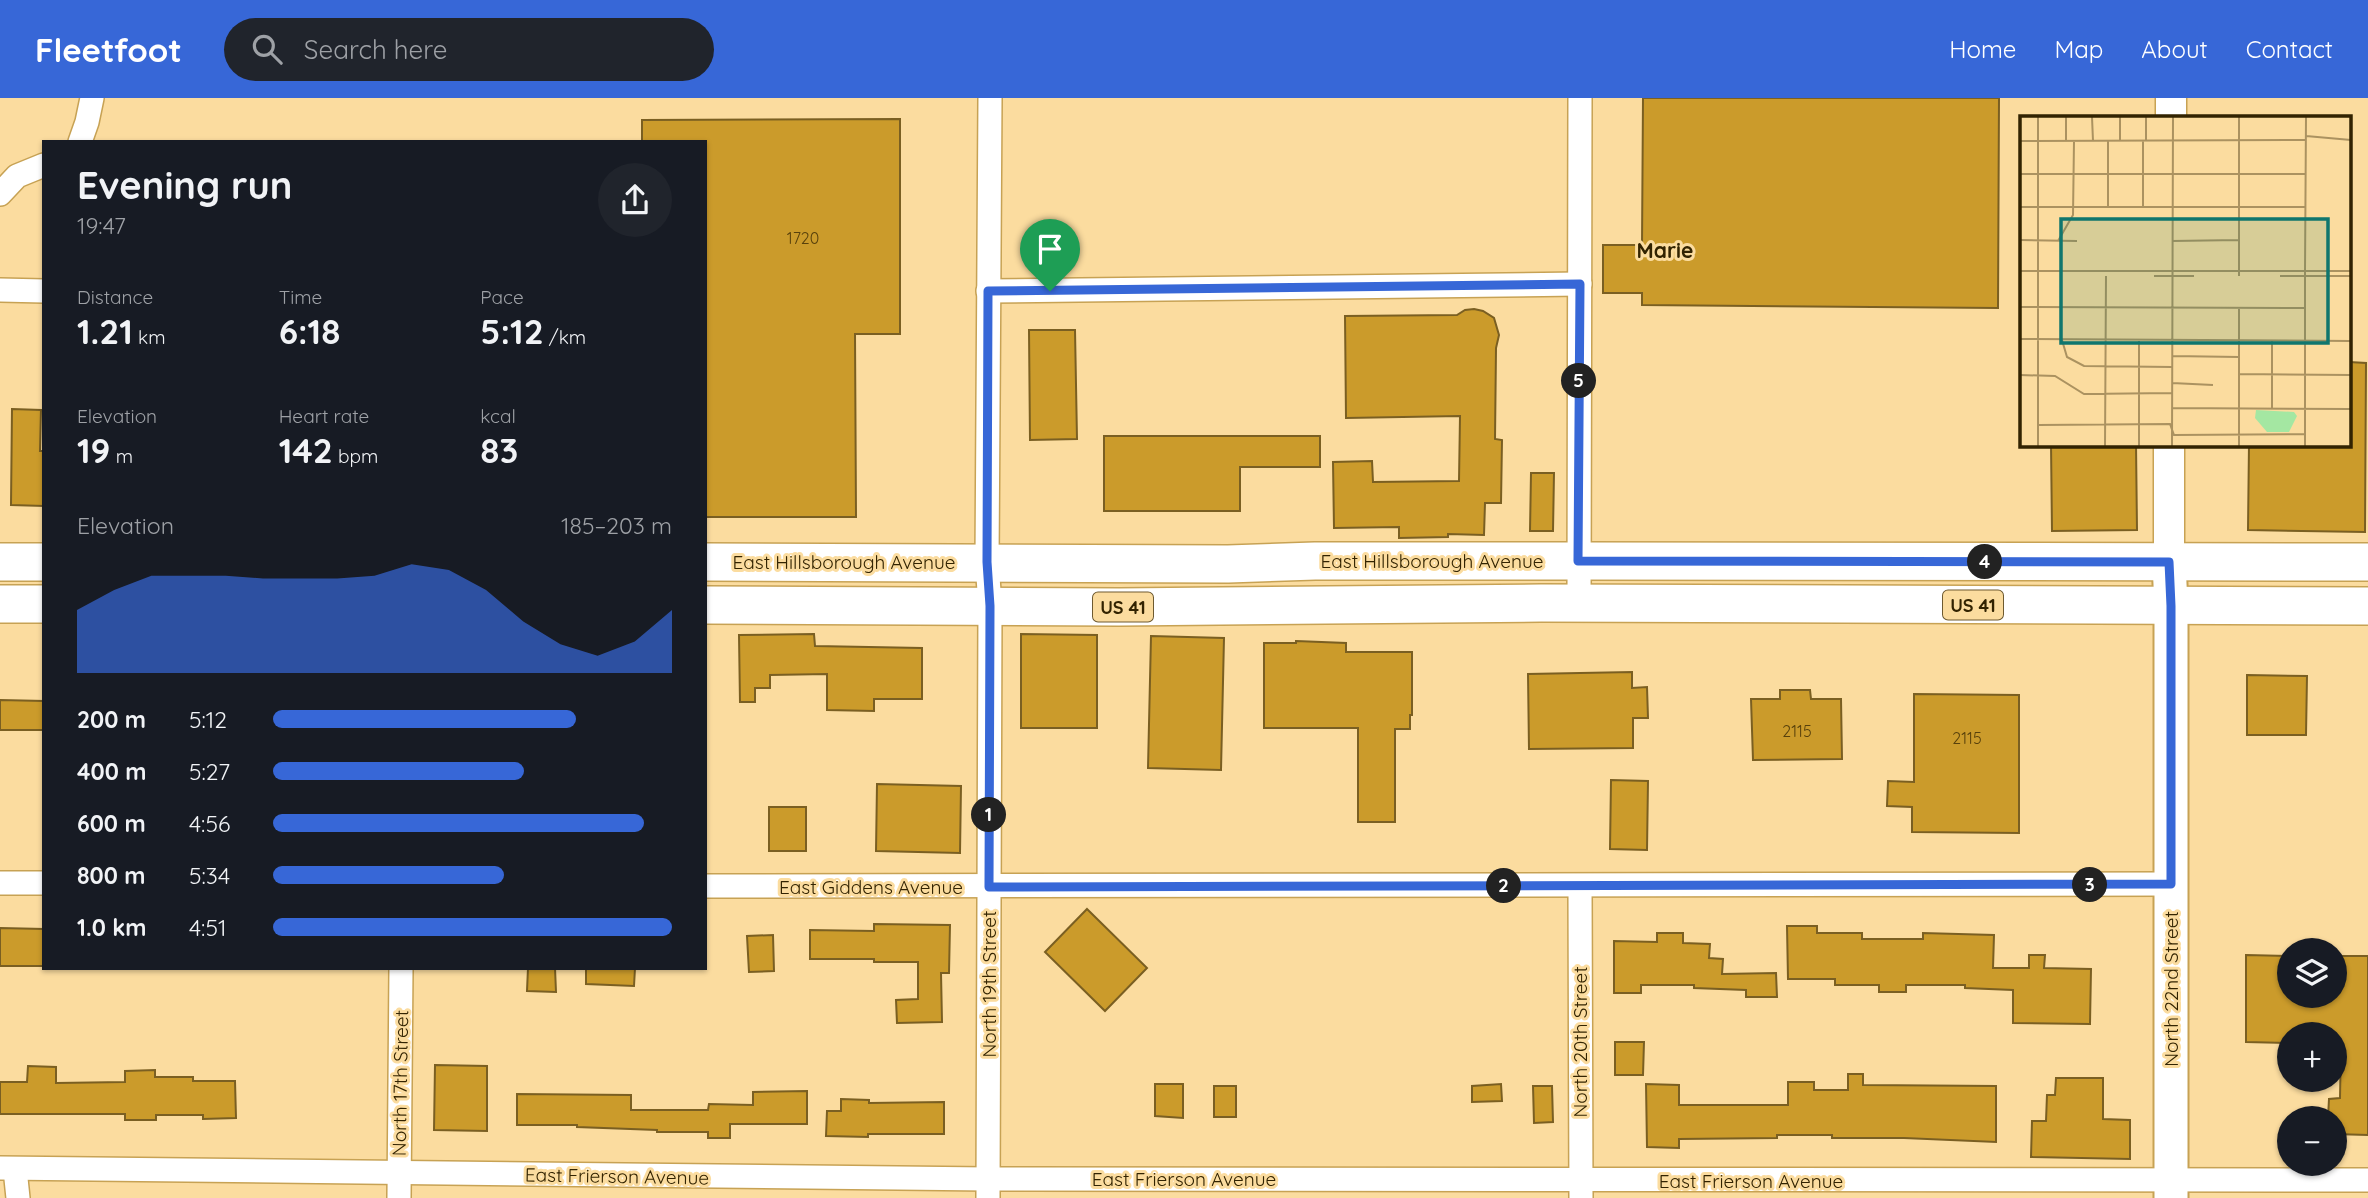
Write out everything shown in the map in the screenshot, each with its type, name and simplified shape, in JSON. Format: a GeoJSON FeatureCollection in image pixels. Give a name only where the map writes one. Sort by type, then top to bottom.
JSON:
{"type":"FeatureCollection","features":[{"type":"Feature","properties":{"kind":"main road"},"geometry":{"type":"LineString","coordinates":[[0,562],[42,562]]}},
{"type":"Feature","properties":{"kind":"main road","name":"East Hillsborough Avenue"},"geometry":{"type":"LineString","coordinates":[[707,562],[2368,562]]}},
{"type":"Feature","properties":{"kind":"main road","name":"North 22nd Street"},"geometry":{"type":"LineString","coordinates":[[2169,562],[2171,1190]]}},
{"type":"Feature","properties":{"kind":"main road"},"geometry":{"type":"LineString","coordinates":[[0,604],[42,604]]}},
{"type":"Feature","properties":{"kind":"main road","name":"US 41"},"geometry":{"type":"LineString","coordinates":[[707,605],[2368,606]]}},
{"type":"Feature","properties":{"kind":"street"},"geometry":{"type":"LineString","coordinates":[[81,140],[92,98]]}},
{"type":"Feature","properties":{"kind":"street","name":"North 19th Street"},"geometry":{"type":"LineString","coordinates":[[988,1188],[990,606],[987,562],[990,98]]}},
{"type":"Feature","properties":{"kind":"street"},"geometry":{"type":"LineString","coordinates":[[1579,604],[1580,98]]}},
{"type":"Feature","properties":{"kind":"street"},"geometry":{"type":"LineString","coordinates":[[2171,98],[2171,116]]}},
{"type":"Feature","properties":{"kind":"street"},"geometry":{"type":"LineString","coordinates":[[0,194],[17,176],[42,166]]}},
{"type":"Feature","properties":{"kind":"street"},"geometry":{"type":"LineString","coordinates":[[988,291],[1580,284]]}},
{"type":"Feature","properties":{"kind":"street"},"geometry":{"type":"LineString","coordinates":[[0,290],[42,291]]}},
{"type":"Feature","properties":{"kind":"street","name":"North 22nd Street"},"geometry":{"type":"LineString","coordinates":[[2169,446],[2169,562]]}},
{"type":"Feature","properties":{"kind":"street"},"geometry":{"type":"LineString","coordinates":[[0,883],[42,883]]}},
{"type":"Feature","properties":{"kind":"street","name":"East Giddens Avenue"},"geometry":{"type":"LineString","coordinates":[[707,886],[2171,884]]}},
{"type":"Feature","properties":{"kind":"street","name":"North 20th Street"},"geometry":{"type":"LineString","coordinates":[[1580,886],[1581,1189]]}},
{"type":"Feature","properties":{"kind":"street","name":"North 17th Street"},"geometry":{"type":"LineString","coordinates":[[399,1198],[401,970]]}},
{"type":"Feature","properties":{"kind":"street"},"geometry":{"type":"LineString","coordinates":[[7,1169],[18,1198]]}},
{"type":"Feature","properties":{"kind":"street","name":"East Frierson Avenue"},"geometry":{"type":"LineString","coordinates":[[7,1169],[399,1174],[695,1187],[2171,1190],[2368,1180]]}},
{"type":"Feature","properties":{"kind":"building"},"geometry":{"type":"Polygon","coordinates":[[[1643,98],[1999,98],[1998,308],[1642,305],[1642,293],[1603,293],[1603,245],[1642,245],[1643,98]]]}},
{"type":"Feature","properties":{"kind":"building"},"geometry":{"type":"Polygon","coordinates":[[[900,119],[900,334],[855,334],[856,517],[707,517],[707,140],[642,140],[642,120],[900,119]]]}},
{"type":"Feature","properties":{"kind":"building"},"geometry":{"type":"Polygon","coordinates":[[[1474,309],[1494,318],[1499,335],[1496,348],[1495,439],[1502,440],[1501,503],[1485,503],[1484,535],[1448,534],[1448,537],[1399,538],[1399,527],[1334,528],[1333,462],[1372,461],[1373,482],[1459,481],[1460,416],[1346,418],[1345,316],[1457,315],[1474,309]]]}},
{"type":"Feature","properties":{"kind":"building"},"geometry":{"type":"Polygon","coordinates":[[[1029,330],[1075,330],[1077,439],[1030,440],[1029,330]]]}},
{"type":"Feature","properties":{"kind":"building"},"geometry":{"type":"Polygon","coordinates":[[[2350,362],[2366,363],[2365,532],[2248,530],[2249,446],[2350,446],[2350,362]]]}},
{"type":"Feature","properties":{"kind":"building"},"geometry":{"type":"Polygon","coordinates":[[[12,409],[41,410],[42,506],[11,505],[12,409]]]}},
{"type":"Feature","properties":{"kind":"building"},"geometry":{"type":"Polygon","coordinates":[[[1104,436],[1320,436],[1320,467],[1240,467],[1240,511],[1104,511],[1104,436]]]}},
{"type":"Feature","properties":{"kind":"building"},"geometry":{"type":"Polygon","coordinates":[[[2051,446],[2136,446],[2137,530],[2052,531],[2051,446]]]}},
{"type":"Feature","properties":{"kind":"building"},"geometry":{"type":"Polygon","coordinates":[[[1531,473],[1554,473],[1553,531],[1530,531],[1531,473]]]}},
{"type":"Feature","properties":{"kind":"building"},"geometry":{"type":"Polygon","coordinates":[[[814,634],[815,646],[922,648],[922,699],[874,699],[874,711],[827,710],[827,674],[770,675],[770,688],[755,688],[755,702],[740,702],[739,635],[814,634]]]}},
{"type":"Feature","properties":{"kind":"building"},"geometry":{"type":"Polygon","coordinates":[[[1021,634],[1097,635],[1097,728],[1021,728],[1021,634]]]}},
{"type":"Feature","properties":{"kind":"building"},"geometry":{"type":"Polygon","coordinates":[[[1151,636],[1224,638],[1221,770],[1148,768],[1151,636]]]}},
{"type":"Feature","properties":{"kind":"building"},"geometry":{"type":"Polygon","coordinates":[[[1264,643],[1346,643],[1346,652],[1412,652],[1410,729],[1395,729],[1395,822],[1358,822],[1358,728],[1264,728],[1264,643]]]}},
{"type":"Feature","properties":{"kind":"building"},"geometry":{"type":"Polygon","coordinates":[[[1632,672],[1632,688],[1647,687],[1648,718],[1633,718],[1633,748],[1529,749],[1528,674],[1632,672]]]}},
{"type":"Feature","properties":{"kind":"building"},"geometry":{"type":"Polygon","coordinates":[[[2247,675],[2307,676],[2306,735],[2247,735],[2247,675]]]}},
{"type":"Feature","properties":{"kind":"building"},"geometry":{"type":"Polygon","coordinates":[[[1780,690],[1810,690],[1811,699],[1841,699],[1842,759],[1753,760],[1751,699],[1780,699],[1780,690]]]}},
{"type":"Feature","properties":{"kind":"building"},"geometry":{"type":"Polygon","coordinates":[[[1914,694],[2019,695],[2019,833],[1912,832],[1912,807],[1887,806],[1888,781],[1914,782],[1914,694]]]}},
{"type":"Feature","properties":{"kind":"building"},"geometry":{"type":"Polygon","coordinates":[[[0,700],[42,701],[42,730],[0,730],[0,700]]]}},
{"type":"Feature","properties":{"kind":"building"},"geometry":{"type":"Polygon","coordinates":[[[1611,780],[1648,781],[1647,850],[1610,849],[1611,780]]]}},
{"type":"Feature","properties":{"kind":"building"},"geometry":{"type":"Polygon","coordinates":[[[877,784],[961,786],[960,853],[876,851],[877,784]]]}},
{"type":"Feature","properties":{"kind":"building"},"geometry":{"type":"Polygon","coordinates":[[[769,807],[806,807],[806,851],[769,851],[769,807]]]}},
{"type":"Feature","properties":{"kind":"building"},"geometry":{"type":"Polygon","coordinates":[[[1087,909],[1147,968],[1105,1011],[1045,952],[1087,909]]]}},
{"type":"Feature","properties":{"kind":"building"},"geometry":{"type":"Polygon","coordinates":[[[874,924],[950,925],[949,973],[941,973],[942,1022],[897,1023],[896,1000],[918,999],[918,962],[810,959],[810,930],[874,931],[874,924]]]}},
{"type":"Feature","properties":{"kind":"building"},"geometry":{"type":"Polygon","coordinates":[[[1787,926],[1817,926],[1817,933],[1862,933],[1862,939],[1923,939],[1923,933],[1994,935],[1993,968],[2029,968],[2029,955],[2045,955],[2044,968],[2091,969],[2090,1024],[2013,1023],[2013,990],[1965,988],[1965,985],[1906,985],[1906,992],[1879,992],[1879,985],[1835,985],[1835,979],[1788,979],[1787,926]]]}},
{"type":"Feature","properties":{"kind":"building"},"geometry":{"type":"Polygon","coordinates":[[[0,928],[42,929],[42,966],[0,966],[0,928]]]}},
{"type":"Feature","properties":{"kind":"building"},"geometry":{"type":"Polygon","coordinates":[[[1657,933],[1683,933],[1683,943],[1710,944],[1709,958],[1723,959],[1722,974],[1776,973],[1777,997],[1746,997],[1746,990],[1694,988],[1694,985],[1641,985],[1641,993],[1614,993],[1614,941],[1657,942],[1657,933]]]}},
{"type":"Feature","properties":{"kind":"building"},"geometry":{"type":"Polygon","coordinates":[[[773,935],[774,971],[749,972],[747,936],[773,935]]]}},
{"type":"Feature","properties":{"kind":"building"},"geometry":{"type":"Polygon","coordinates":[[[2246,955],[2277,956],[2277,1008],[2347,1008],[2347,956],[2368,956],[2368,1135],[2347,1134],[2347,1106],[2329,1106],[2329,1099],[2340,1098],[2340,1092],[2347,1092],[2347,1022],[2277,1022],[2277,1043],[2246,1042],[2246,955]]]}},
{"type":"Feature","properties":{"kind":"building"},"geometry":{"type":"Polygon","coordinates":[[[528,970],[555,970],[556,992],[527,991],[528,970]]]}},
{"type":"Feature","properties":{"kind":"building"},"geometry":{"type":"Polygon","coordinates":[[[586,970],[635,970],[634,986],[586,984],[586,970]]]}},
{"type":"Feature","properties":{"kind":"building"},"geometry":{"type":"Polygon","coordinates":[[[1615,1042],[1644,1042],[1643,1075],[1615,1075],[1615,1042]]]}},
{"type":"Feature","properties":{"kind":"building"},"geometry":{"type":"Polygon","coordinates":[[[435,1065],[487,1066],[487,1131],[434,1130],[435,1065]]]}},
{"type":"Feature","properties":{"kind":"building"},"geometry":{"type":"Polygon","coordinates":[[[28,1066],[56,1067],[56,1083],[125,1082],[125,1071],[155,1070],[155,1077],[235,1081],[236,1118],[203,1119],[203,1115],[156,1115],[156,1120],[125,1120],[125,1114],[0,1114],[0,1082],[27,1082],[28,1066]]]}},
{"type":"Feature","properties":{"kind":"building"},"geometry":{"type":"Polygon","coordinates":[[[1848,1074],[1863,1074],[1863,1085],[1996,1086],[1996,1142],[1777,1135],[1777,1138],[1679,1139],[1679,1148],[1647,1147],[1646,1084],[1679,1085],[1679,1105],[1788,1105],[1788,1082],[1814,1082],[1814,1090],[1848,1090],[1848,1074]]]}},
{"type":"Feature","properties":{"kind":"building"},"geometry":{"type":"Polygon","coordinates":[[[2056,1078],[2103,1078],[2103,1119],[2130,1120],[2130,1159],[2031,1157],[2032,1121],[2046,1121],[2047,1095],[2055,1095],[2056,1078]]]}},
{"type":"Feature","properties":{"kind":"building"},"geometry":{"type":"Polygon","coordinates":[[[1155,1084],[1183,1084],[1183,1118],[1155,1116],[1155,1084]]]}},
{"type":"Feature","properties":{"kind":"building"},"geometry":{"type":"Polygon","coordinates":[[[1501,1084],[1502,1101],[1472,1102],[1472,1086],[1501,1084]]]}},
{"type":"Feature","properties":{"kind":"building"},"geometry":{"type":"Polygon","coordinates":[[[1214,1086],[1236,1086],[1236,1117],[1214,1117],[1214,1086]]]}},
{"type":"Feature","properties":{"kind":"building"},"geometry":{"type":"Polygon","coordinates":[[[1533,1086],[1552,1086],[1553,1122],[1534,1123],[1533,1086]]]}},
{"type":"Feature","properties":{"kind":"building"},"geometry":{"type":"Polygon","coordinates":[[[807,1091],[807,1124],[730,1124],[730,1138],[708,1138],[708,1132],[657,1132],[577,1125],[517,1125],[517,1094],[631,1095],[631,1110],[708,1110],[709,1104],[753,1105],[753,1092],[807,1091]]]}},
{"type":"Feature","properties":{"kind":"building"},"geometry":{"type":"Polygon","coordinates":[[[841,1099],[869,1100],[869,1103],[944,1102],[944,1134],[826,1136],[827,1111],[841,1111],[841,1099]]]}},
{"type":"Feature","properties":{"kind":"district","name":"Marie"},"geometry":{"type":"Point","coordinates":[1665,250]}},
{"type":"Feature","properties":{"kind":"route"},"geometry":{"type":"LineString","coordinates":[[1580,284],[1578,561],[2169,562],[2171,884],[989,887],[988,291],[1050,291],[1580,284]]}}]}
